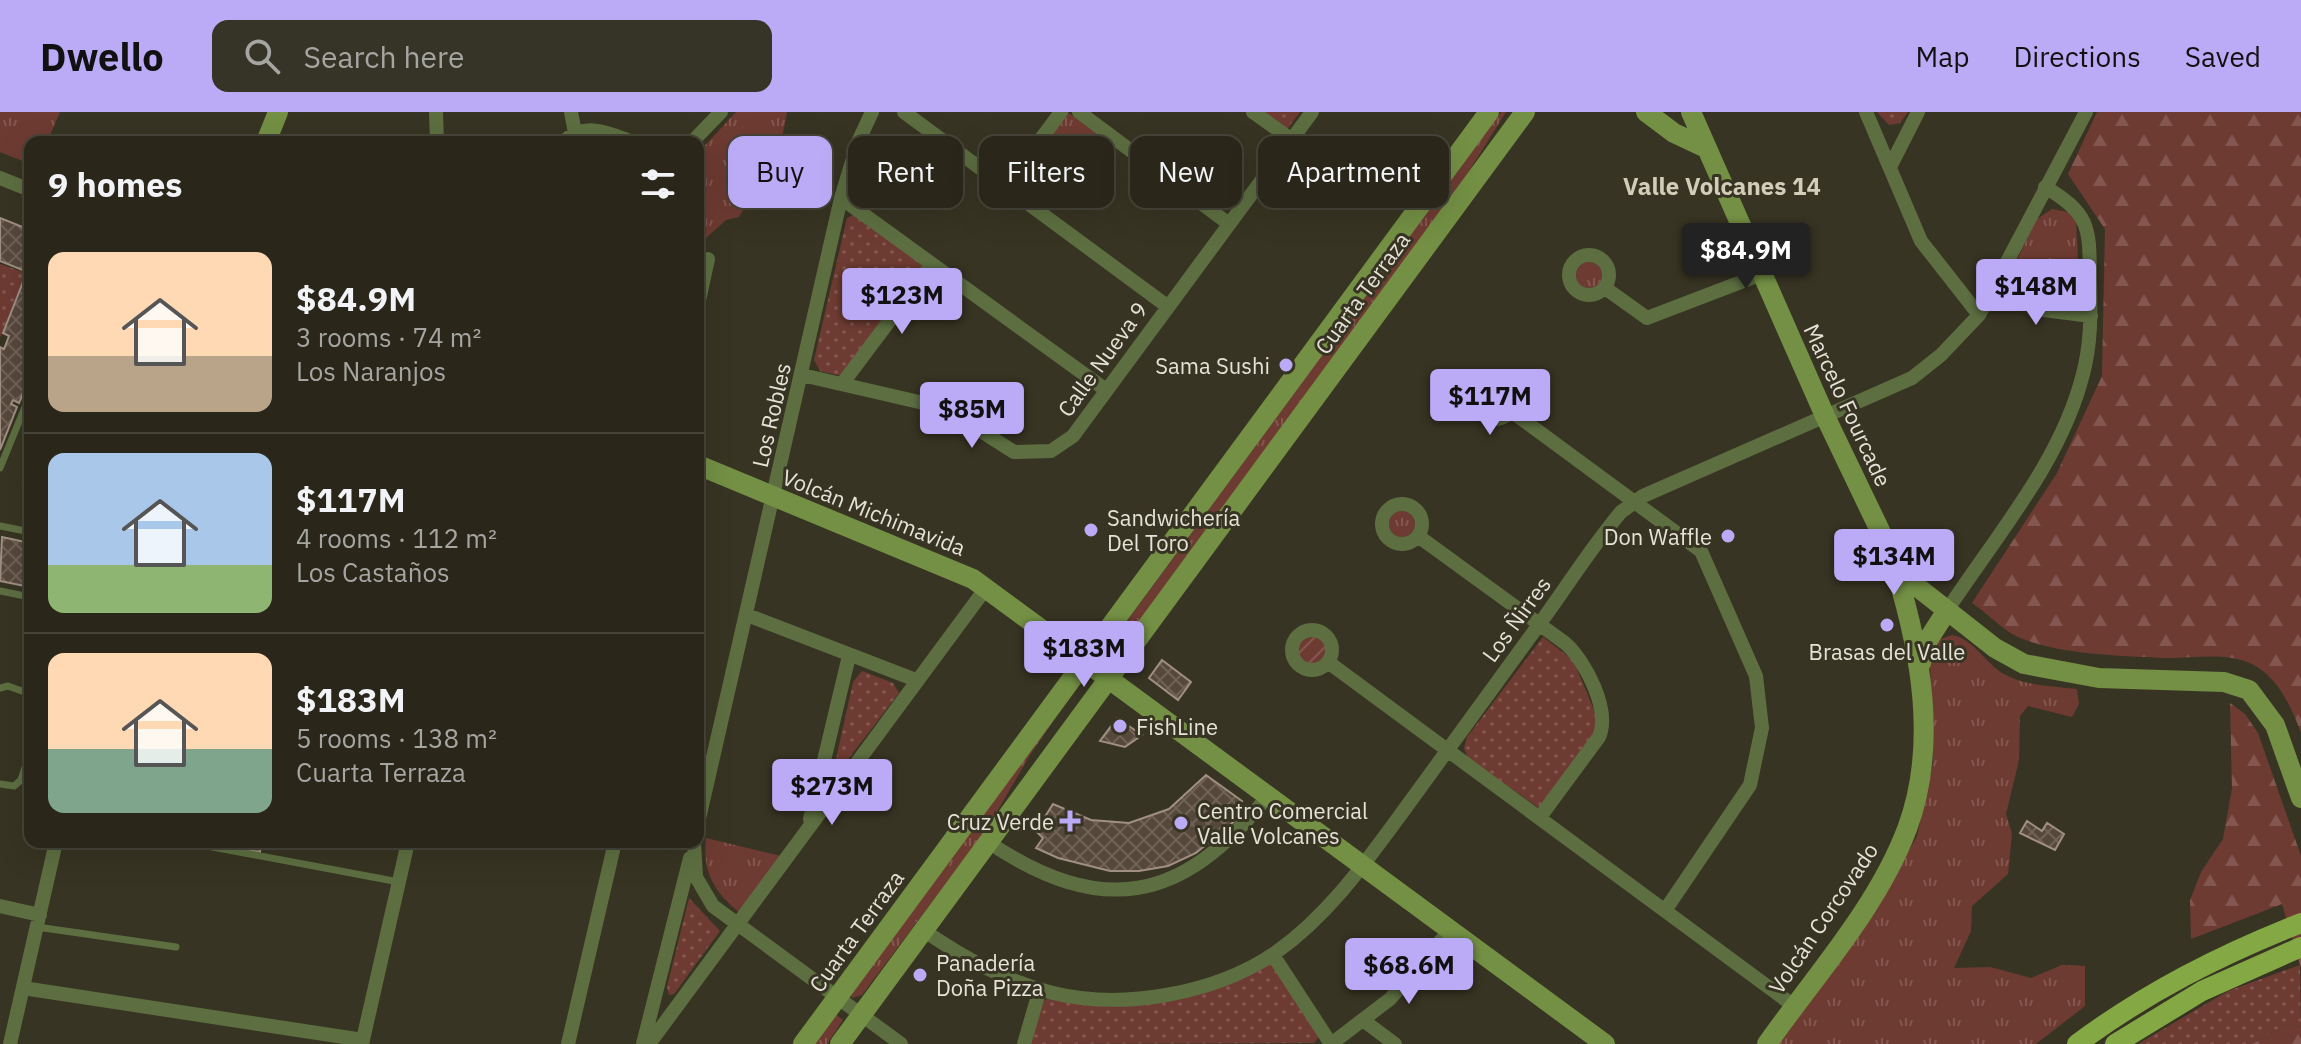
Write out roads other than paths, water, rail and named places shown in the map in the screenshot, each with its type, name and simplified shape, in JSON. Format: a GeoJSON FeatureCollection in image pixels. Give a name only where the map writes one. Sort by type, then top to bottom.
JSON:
{"type":"FeatureCollection","features":[{"type":"Feature","properties":{"kind":"main road"},"geometry":{"type":"LineString","coordinates":[[268,136],[278,112]]}},
{"type":"Feature","properties":{"kind":"main road","name":"Cuarta Terraza"},"geometry":{"type":"LineString","coordinates":[[803,1044],[1489,112]]}},
{"type":"Feature","properties":{"kind":"main road","name":"Cuarta Terraza"},"geometry":{"type":"LineString","coordinates":[[840,1044],[1525,112]]}},
{"type":"Feature","properties":{"kind":"main road"},"geometry":{"type":"LineString","coordinates":[[1646,112],[1674,133],[1706,148]]}},
{"type":"Feature","properties":{"kind":"main road","name":"Marcelo Fourcade"},"geometry":{"type":"LineString","coordinates":[[1691,112],[1825,416],[1886,543],[1911,582],[2004,654],[2037,668],[2099,678],[2219,681],[2241,685],[2256,696],[2269,714],[2301,798]]}},
{"type":"Feature","properties":{"kind":"main road","name":"Volcán Michimavida"},"geometry":{"type":"LineString","coordinates":[[704,468],[943,564],[986,588],[1605,1044]]}},
{"type":"Feature","properties":{"kind":"main road","name":"Volcán Corcovado"},"geometry":{"type":"LineString","coordinates":[[1767,1044],[1870,898],[1907,829],[1922,753],[1920,671],[1903,593],[1886,543]]}},
{"type":"Feature","properties":{"kind":"main road","name":"Volcán Corcovado"},"geometry":{"type":"LineString","coordinates":[[1920,671],[1926,643],[1946,612]]}},
{"type":"Feature","properties":{"kind":"main road"},"geometry":{"type":"LineString","coordinates":[[2077,1044],[2130,1006],[2191,970],[2301,923]]}},
{"type":"Feature","properties":{"kind":"main road"},"geometry":{"type":"LineString","coordinates":[[2115,1044],[2202,991],[2301,947]]}},
{"type":"Feature","properties":{"kind":"street"},"geometry":{"type":"LineString","coordinates":[[436,112],[437,136]]}},
{"type":"Feature","properties":{"kind":"street"},"geometry":{"type":"LineString","coordinates":[[569,136],[571,112]]}},
{"type":"Feature","properties":{"kind":"street"},"geometry":{"type":"LineString","coordinates":[[698,136],[721,112]]}},
{"type":"Feature","properties":{"kind":"street","name":"Los Robles"},"geometry":{"type":"LineString","coordinates":[[704,798],[841,198],[858,142],[872,112]]}},
{"type":"Feature","properties":{"kind":"street"},"geometry":{"type":"LineString","coordinates":[[904,112],[979,168]]}},
{"type":"Feature","properties":{"kind":"street"},"geometry":{"type":"LineString","coordinates":[[1043,136],[1061,112]]}},
{"type":"Feature","properties":{"kind":"street"},"geometry":{"type":"LineString","coordinates":[[1079,112],[1229,224]]}},
{"type":"Feature","properties":{"kind":"street"},"geometry":{"type":"LineString","coordinates":[[1253,112],[1286,136]]}},
{"type":"Feature","properties":{"kind":"street","name":"Calle Nueva 9"},"geometry":{"type":"LineString","coordinates":[[1295,136],[1312,112]]}},
{"type":"Feature","properties":{"kind":"street"},"geometry":{"type":"LineString","coordinates":[[1866,112],[1921,241],[1979,315]]}},
{"type":"Feature","properties":{"kind":"street"},"geometry":{"type":"LineString","coordinates":[[1890,167],[1918,112]]}},
{"type":"Feature","properties":{"kind":"street","name":"Los Ñirres"},"geometry":{"type":"LineString","coordinates":[[923,930],[983,967],[1040,989],[1097,999],[1165,994],[1216,981],[1273,955],[1311,923],[1362,867],[1614,520],[1634,501],[1924,370],[1979,315],[2086,112]]}},
{"type":"Feature","properties":{"kind":"street"},"geometry":{"type":"LineString","coordinates":[[573,136],[598,129],[617,136]]}},
{"type":"Feature","properties":{"kind":"street"},"geometry":{"type":"LineString","coordinates":[[0,178],[24,188]]}},
{"type":"Feature","properties":{"kind":"street","name":"Calle Nueva 9"},"geometry":{"type":"LineString","coordinates":[[802,375],[945,408],[1004,448],[1029,454],[1051,451],[1073,436],[1258,185]]}},
{"type":"Feature","properties":{"kind":"street","name":"Volcán Corcovado"},"geometry":{"type":"LineString","coordinates":[[1946,612],[2061,435],[2084,373],[2091,316],[2087,223],[2072,203],[2045,187]]}},
{"type":"Feature","properties":{"kind":"street"},"geometry":{"type":"LineString","coordinates":[[841,198],[1106,390]]}},
{"type":"Feature","properties":{"kind":"street"},"geometry":{"type":"LineString","coordinates":[[1034,208],[1167,306]]}},
{"type":"Feature","properties":{"kind":"street"},"geometry":{"type":"LineString","coordinates":[[704,277],[708,259]]}},
{"type":"Feature","properties":{"kind":"street"},"geometry":{"type":"LineString","coordinates":[[842,384],[932,264]]}},
{"type":"Feature","properties":{"kind":"street"},"geometry":{"type":"LineString","coordinates":[[1605,288],[1647,318],[1762,274]]}},
{"type":"Feature","properties":{"kind":"street"},"geometry":{"type":"LineString","coordinates":[[1994,289],[2044,310],[2091,316]]}},
{"type":"Feature","properties":{"kind":"street"},"geometry":{"type":"LineString","coordinates":[[1511,411],[1705,557],[1756,676],[1762,712],[1758,758],[1745,795],[1666,909]]}},
{"type":"Feature","properties":{"kind":"street"},"geometry":{"type":"LineString","coordinates":[[1418,536],[1577,654],[1604,719],[1599,737],[1540,817]]}},
{"type":"Feature","properties":{"kind":"street"},"geometry":{"type":"LineString","coordinates":[[646,1044],[986,588]]}},
{"type":"Feature","properties":{"kind":"street"},"geometry":{"type":"LineString","coordinates":[[747,615],[916,680]]}},
{"type":"Feature","properties":{"kind":"street"},"geometry":{"type":"LineString","coordinates":[[808,827],[849,656]]}},
{"type":"Feature","properties":{"kind":"street"},"geometry":{"type":"LineString","coordinates":[[1328,662],[1794,1006]]}},
{"type":"Feature","properties":{"kind":"street"},"geometry":{"type":"LineString","coordinates":[[988,842],[1036,872],[1079,887],[1110,890],[1145,887],[1172,879],[1204,862],[1237,835],[1267,797]]}},
{"type":"Feature","properties":{"kind":"street"},"geometry":{"type":"LineString","coordinates":[[10,1044],[55,848]]}},
{"type":"Feature","properties":{"kind":"street"},"geometry":{"type":"LineString","coordinates":[[23,988],[362,1042],[407,848]]}},
{"type":"Feature","properties":{"kind":"street"},"geometry":{"type":"LineString","coordinates":[[568,1044],[614,848]]}},
{"type":"Feature","properties":{"kind":"street"},"geometry":{"type":"LineString","coordinates":[[693,848],[701,889],[713,906],[736,926],[901,1044]]}},
{"type":"Feature","properties":{"kind":"street"},"geometry":{"type":"LineString","coordinates":[[646,1044],[693,848]]}},
{"type":"Feature","properties":{"kind":"street"},"geometry":{"type":"LineString","coordinates":[[0,906],[38,921]]}},
{"type":"Feature","properties":{"kind":"street"},"geometry":{"type":"LineString","coordinates":[[1273,955],[1331,1044],[1364,1021],[1405,984],[1450,930]]}},
{"type":"Feature","properties":{"kind":"street"},"geometry":{"type":"LineString","coordinates":[[1024,1044],[1040,989]]}},
{"type":"Feature","properties":{"kind":"street"},"geometry":{"type":"LineString","coordinates":[[1364,1021],[1395,1044]]}},
{"type":"Feature","properties":{"kind":"lane"},"geometry":{"type":"LineString","coordinates":[[0,468],[24,410]]}},
{"type":"Feature","properties":{"kind":"lane"},"geometry":{"type":"LineString","coordinates":[[0,526],[24,531]]}},
{"type":"Feature","properties":{"kind":"lane"},"geometry":{"type":"LineString","coordinates":[[0,591],[24,596]]}},
{"type":"Feature","properties":{"kind":"lane"},"geometry":{"type":"LineString","coordinates":[[0,688],[8,686],[24,692]]}},
{"type":"Feature","properties":{"kind":"lane"},"geometry":{"type":"LineString","coordinates":[[0,784],[14,786],[21,780],[24,771]]}},
{"type":"Feature","properties":{"kind":"lane"},"geometry":{"type":"LineString","coordinates":[[218,848],[399,882]]}},
{"type":"Feature","properties":{"kind":"lane"},"geometry":{"type":"LineString","coordinates":[[38,921],[176,947]]}},
{"type":"Feature","properties":{"kind":"place","name":"Sama Sushi"},"geometry":{"type":"Point","coordinates":[1286,365]}},
{"type":"Feature","properties":{"kind":"place","name":"Sandwichería Del Toro"},"geometry":{"type":"Point","coordinates":[1091,530]}},
{"type":"Feature","properties":{"kind":"place","name":"Don Waffle"},"geometry":{"type":"Point","coordinates":[1728,536]}},
{"type":"Feature","properties":{"kind":"place","name":"Brasas del Valle"},"geometry":{"type":"Point","coordinates":[1887,625]}},
{"type":"Feature","properties":{"kind":"place","name":"FishLine"},"geometry":{"type":"Point","coordinates":[1120,726]}},
{"type":"Feature","properties":{"kind":"place","name":"Cruz Verde"},"geometry":{"type":"Point","coordinates":[1070,821]}},
{"type":"Feature","properties":{"kind":"place","name":"Centro Comercial Valle Volcanes"},"geometry":{"type":"Point","coordinates":[1181,823]}},
{"type":"Feature","properties":{"kind":"place","name":"Panadería Doña Pizza"},"geometry":{"type":"Point","coordinates":[920,975]}},
{"type":"Feature","properties":{"kind":"district","name":"Valle Volcanes 14"},"geometry":{"type":"Point","coordinates":[1722,186]}}]}
